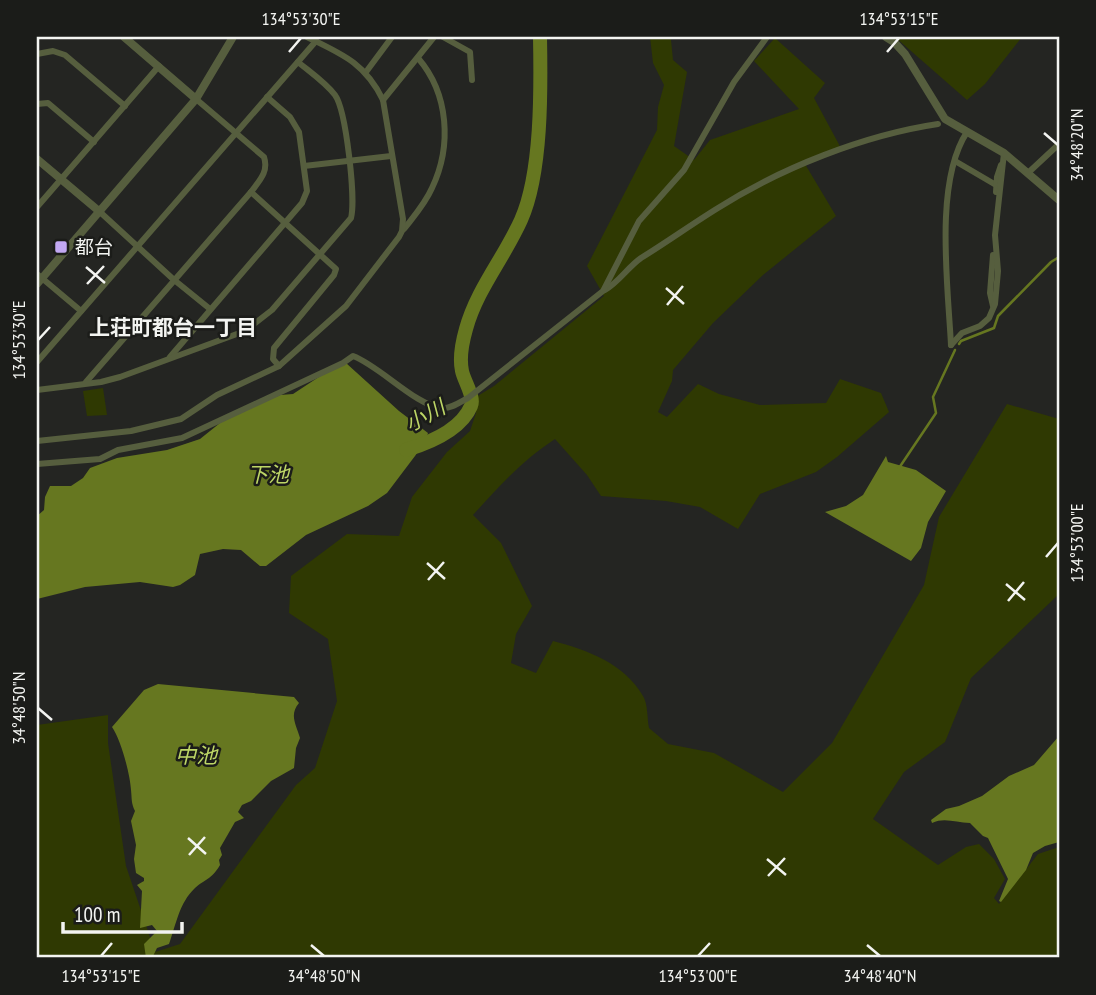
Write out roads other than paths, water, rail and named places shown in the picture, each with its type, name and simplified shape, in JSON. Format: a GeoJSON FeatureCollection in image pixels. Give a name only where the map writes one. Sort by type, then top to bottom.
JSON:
{"type":"FeatureCollection","features":[{"type":"Feature","properties":{"kind":"street"},"geometry":{"type":"LineString","coordinates":[[86,382],[251,192],[264,174],[266,162],[258,151],[124,37]]}},
{"type":"Feature","properties":{"kind":"street"},"geometry":{"type":"LineString","coordinates":[[81,311],[38,278],[100,212],[196,99],[233,37]]}},
{"type":"Feature","properties":{"kind":"street"},"geometry":{"type":"LineString","coordinates":[[307,37],[346,56],[366,72],[383,100],[403,219],[402,231]]}},
{"type":"Feature","properties":{"kind":"street"},"geometry":{"type":"LineString","coordinates":[[366,72],[392,37]]}},
{"type":"Feature","properties":{"kind":"street"},"geometry":{"type":"LineString","coordinates":[[383,100],[434,37]]}},
{"type":"Feature","properties":{"kind":"street"},"geometry":{"type":"LineString","coordinates":[[443,37],[470,52],[472,80]]}},
{"type":"Feature","properties":{"kind":"street"},"geometry":{"type":"LineString","coordinates":[[603,291],[639,221],[684,170],[734,82],[767,37]]}},
{"type":"Feature","properties":{"kind":"street"},"geometry":{"type":"LineString","coordinates":[[886,37],[905,54],[945,119],[1029,172],[1059,200]]}},
{"type":"Feature","properties":{"kind":"street"},"geometry":{"type":"LineString","coordinates":[[37,362],[316,41]]}},
{"type":"Feature","properties":{"kind":"street"},"geometry":{"type":"LineString","coordinates":[[37,54],[52,51],[65,55],[125,106]]}},
{"type":"Feature","properties":{"kind":"street"},"geometry":{"type":"LineString","coordinates":[[37,441],[131,431],[181,419],[217,395],[279,366],[346,306],[425,201],[441,162],[444,114],[439,94],[427,69],[418,58]]}},
{"type":"Feature","properties":{"kind":"street"},"geometry":{"type":"LineString","coordinates":[[37,390],[120,377],[245,331],[272,310],[351,218],[353,199],[342,109],[334,94],[298,62]]}},
{"type":"Feature","properties":{"kind":"street"},"geometry":{"type":"LineString","coordinates":[[37,207],[159,66]]}},
{"type":"Feature","properties":{"kind":"street"},"geometry":{"type":"LineString","coordinates":[[168,358],[302,203],[307,191],[299,132],[267,96]]}},
{"type":"Feature","properties":{"kind":"street"},"geometry":{"type":"LineString","coordinates":[[37,104],[48,103],[94,142]]}},
{"type":"Feature","properties":{"kind":"street"},"geometry":{"type":"LineString","coordinates":[[37,464],[100,459],[118,450],[182,438],[353,356],[367,361],[423,401],[442,408],[450,407],[468,398],[636,262],[720,206],[823,156],[886,135],[938,124]]}},
{"type":"Feature","properties":{"kind":"street"},"geometry":{"type":"LineString","coordinates":[[967,132],[958,146],[946,216],[951,345],[962,333],[980,326],[989,318],[994,308],[998,271],[995,235],[1004,157]]}},
{"type":"Feature","properties":{"kind":"street"},"geometry":{"type":"LineString","coordinates":[[1029,172],[1059,144]]}},
{"type":"Feature","properties":{"kind":"street"},"geometry":{"type":"LineString","coordinates":[[304,166],[391,156]]}},
{"type":"Feature","properties":{"kind":"street"},"geometry":{"type":"LineString","coordinates":[[994,308],[990,293],[996,185],[998,170],[1004,157]]}},
{"type":"Feature","properties":{"kind":"street"},"geometry":{"type":"LineString","coordinates":[[37,159],[210,309]]}},
{"type":"Feature","properties":{"kind":"street"},"geometry":{"type":"LineString","coordinates":[[955,161],[996,185]]}},
{"type":"Feature","properties":{"kind":"street"},"geometry":{"type":"LineString","coordinates":[[251,192],[336,269],[334,275],[274,348],[273,359],[279,366]]}},
{"type":"Feature","properties":{"kind":"water","name":"下池"},"geometry":{"type":"Polygon","coordinates":[[[346,363],[428,433],[425,442],[387,493],[368,506],[306,535],[266,566],[260,566],[241,550],[223,549],[200,554],[195,575],[173,587],[140,582],[85,587],[37,599],[37,516],[44,510],[45,497],[50,486],[71,486],[83,478],[90,468],[117,458],[167,450],[200,439],[225,419],[280,395],[293,394],[337,365],[346,363]]]}},
{"type":"Feature","properties":{"kind":"water"},"geometry":{"type":"Polygon","coordinates":[[[886,456],[888,462],[916,470],[946,491],[928,522],[921,548],[911,561],[825,512],[846,506],[863,495],[886,456]]]}},
{"type":"Feature","properties":{"kind":"water","name":"中池"},"geometry":{"type":"Polygon","coordinates":[[[158,684],[294,697],[299,703],[294,716],[300,738],[294,768],[271,781],[251,801],[242,805],[238,812],[244,818],[235,822],[220,848],[222,855],[217,870],[185,900],[169,944],[157,948],[152,958],[146,958],[144,944],[157,931],[152,925],[140,928],[142,891],[137,885],[144,881],[144,878],[136,873],[134,859],[136,845],[131,821],[135,811],[125,757],[112,727],[144,690],[158,684]]]}},
{"type":"Feature","properties":{"kind":"water"},"geometry":{"type":"Polygon","coordinates":[[[1059,736],[1059,842],[1033,853],[1026,870],[1001,902],[999,901],[1008,879],[988,838],[970,823],[946,820],[932,823],[931,820],[946,809],[982,796],[1009,776],[1034,765],[1059,736]]]}},
{"type":"Feature","properties":{"kind":"waterway","name":"小川"},"geometry":{"type":"LineString","coordinates":[[406,450],[452,429],[471,406],[472,398],[461,366],[462,345],[477,300],[514,234],[528,201],[539,130],[540,37]]}},
{"type":"Feature","properties":{"kind":"waterway"},"geometry":{"type":"LineString","coordinates":[[959,344],[994,328],[998,316],[1059,257]]}},
{"type":"Feature","properties":{"kind":"waterway"},"geometry":{"type":"LineString","coordinates":[[899,468],[936,413],[933,397],[955,350]]}},
{"type":"Feature","properties":{"kind":"place","name":"都台"},"geometry":{"type":"Point","coordinates":[61,247]}},
{"type":"Feature","properties":{"kind":"district","name":"上荘町都台一丁目"},"geometry":{"type":"Point","coordinates":[173,328]}}]}
